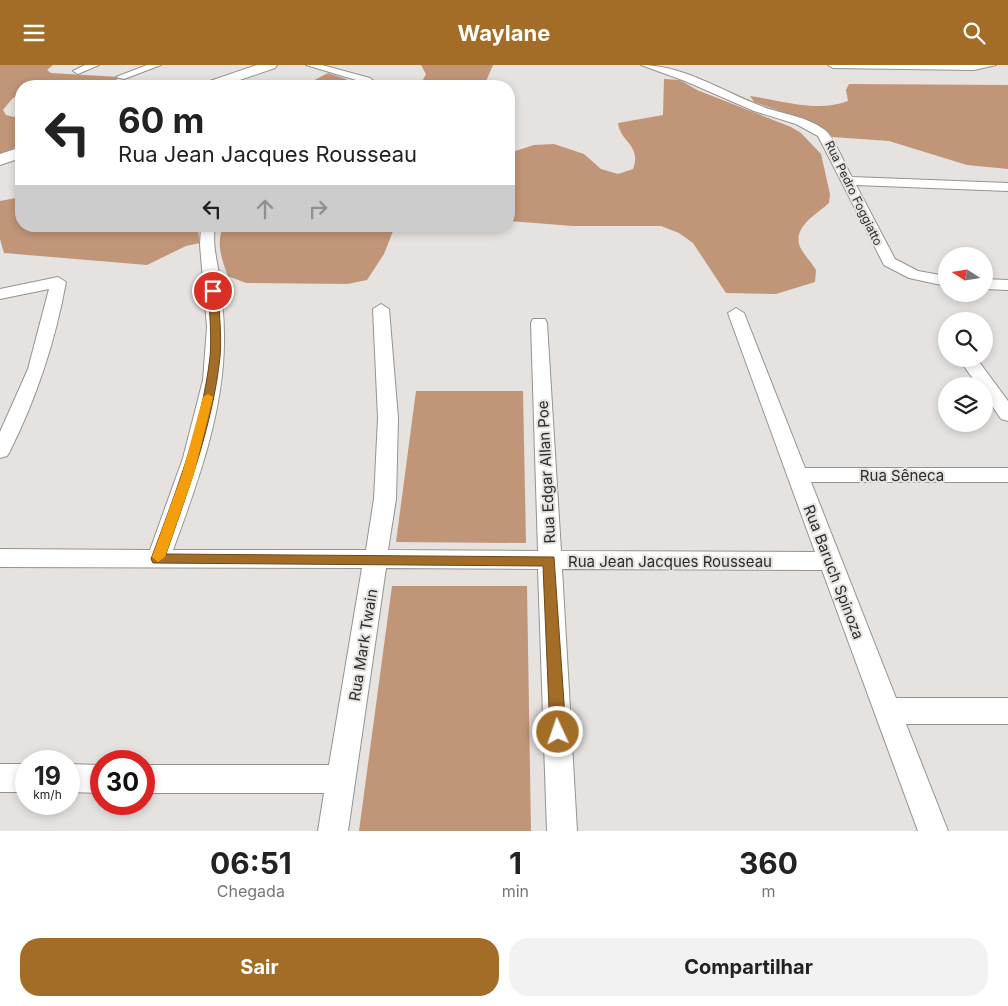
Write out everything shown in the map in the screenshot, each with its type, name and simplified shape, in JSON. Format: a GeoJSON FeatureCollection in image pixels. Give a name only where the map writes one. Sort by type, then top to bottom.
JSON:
{"type":"FeatureCollection","features":[{"type":"Feature","properties":{"kind":"main road"},"geometry":{"type":"LineString","coordinates":[[226,80],[270,65]]}},
{"type":"Feature","properties":{"kind":"main road"},"geometry":{"type":"LineString","coordinates":[[0,159],[15,154]]}},
{"type":"Feature","properties":{"kind":"street"},"geometry":{"type":"LineString","coordinates":[[78,71],[91,65]]}},
{"type":"Feature","properties":{"kind":"street"},"geometry":{"type":"LineString","coordinates":[[121,77],[156,65]]}},
{"type":"Feature","properties":{"kind":"street"},"geometry":{"type":"LineString","coordinates":[[311,65],[355,80]]}},
{"type":"Feature","properties":{"kind":"street","name":"Rua Pedro Foggiatto"},"geometry":{"type":"LineString","coordinates":[[646,65],[674,72],[747,104],[818,130],[826,137],[889,262],[914,275],[938,280]]}},
{"type":"Feature","properties":{"kind":"street"},"geometry":{"type":"LineString","coordinates":[[833,65],[981,67],[991,65]]}},
{"type":"Feature","properties":{"kind":"street"},"geometry":{"type":"LineString","coordinates":[[857,65],[869,79]]}},
{"type":"Feature","properties":{"kind":"street"},"geometry":{"type":"LineString","coordinates":[[848,181],[1008,187]]}},
{"type":"Feature","properties":{"kind":"street"},"geometry":{"type":"LineString","coordinates":[[158,559],[188,474],[211,385],[215,355],[215,322],[208,232]]}},
{"type":"Feature","properties":{"kind":"street"},"geometry":{"type":"LineString","coordinates":[[0,294],[58,282],[45,349],[26,396],[0,451]]}},
{"type":"Feature","properties":{"kind":"street"},"geometry":{"type":"LineString","coordinates":[[993,284],[1008,285]]}},
{"type":"Feature","properties":{"kind":"street","name":"Rua Mark Twain"},"geometry":{"type":"LineString","coordinates":[[333,831],[377,560],[385,499],[388,427],[387,381],[380,309]]}},
{"type":"Feature","properties":{"kind":"street","name":"Rua Baruch Spinoza"},"geometry":{"type":"LineString","coordinates":[[736,313],[933,831]]}},
{"type":"Feature","properties":{"kind":"street","name":"Rua Edgar Allan Poe"},"geometry":{"type":"LineString","coordinates":[[539,323],[562,831]]}},
{"type":"Feature","properties":{"kind":"street"},"geometry":{"type":"LineString","coordinates":[[974,367],[1008,415]]}},
{"type":"Feature","properties":{"kind":"street","name":"Rua Sêneca"},"geometry":{"type":"LineString","coordinates":[[797,475],[1008,475]]}},
{"type":"Feature","properties":{"kind":"street","name":"Rua Jean Jacques Rousseau"},"geometry":{"type":"LineString","coordinates":[[0,558],[830,561]]}},
{"type":"Feature","properties":{"kind":"street"},"geometry":{"type":"LineString","coordinates":[[887,711],[1008,711]]}},
{"type":"Feature","properties":{"kind":"street"},"geometry":{"type":"LineString","coordinates":[[0,778],[15,778]]}},
{"type":"Feature","properties":{"kind":"street"},"geometry":{"type":"LineString","coordinates":[[155,779],[342,779]]}},
{"type":"Feature","properties":{"kind":"shaded area"},"geometry":{"type":"Polygon","coordinates":[[[0,65],[53,65],[47,70],[51,73],[119,77],[116,80],[15,80],[15,97],[3,110],[6,115],[15,117],[15,147],[0,156],[0,65]]]}},
{"type":"Feature","properties":{"kind":"shaded area"},"geometry":{"type":"Polygon","coordinates":[[[421,65],[493,65],[487,80],[423,80],[426,74],[421,65]]]}},
{"type":"Feature","properties":{"kind":"shaded area"},"geometry":{"type":"Polygon","coordinates":[[[328,73],[347,80],[315,80],[328,73]]]}},
{"type":"Feature","properties":{"kind":"shaded area"},"geometry":{"type":"Polygon","coordinates":[[[664,79],[680,80],[697,90],[791,127],[801,133],[821,154],[830,194],[829,203],[812,216],[802,227],[798,240],[800,247],[816,270],[815,282],[776,294],[726,293],[693,243],[679,233],[661,226],[573,226],[515,221],[515,151],[534,145],[554,144],[584,154],[601,169],[618,174],[633,169],[635,154],[622,135],[618,123],[663,115],[664,79]]]}},
{"type":"Feature","properties":{"kind":"shaded area"},"geometry":{"type":"Polygon","coordinates":[[[849,84],[1008,85],[1008,169],[967,165],[889,141],[832,137],[822,129],[797,117],[754,102],[750,96],[799,105],[824,106],[848,101],[846,90],[849,84]]]}},
{"type":"Feature","properties":{"kind":"shaded area"},"geometry":{"type":"Polygon","coordinates":[[[15,198],[15,232],[198,232],[200,243],[186,246],[147,265],[4,253],[0,239],[0,201],[15,198]]]}},
{"type":"Feature","properties":{"kind":"shaded area"},"geometry":{"type":"Polygon","coordinates":[[[221,232],[393,232],[384,254],[367,280],[347,284],[246,283],[228,276],[222,258],[221,232]]]}},
{"type":"Feature","properties":{"kind":"shaded area"},"geometry":{"type":"Polygon","coordinates":[[[416,391],[523,391],[526,543],[396,542],[416,391]]]}},
{"type":"Feature","properties":{"kind":"shaded area"},"geometry":{"type":"Polygon","coordinates":[[[392,586],[527,586],[531,831],[359,831],[392,586]]]}},
{"type":"Feature","properties":{"kind":"slow traffic"},"geometry":{"type":"LineString","coordinates":[[158,557],[188,474],[208,397]]}},
{"type":"Feature","properties":{"kind":"route"},"geometry":{"type":"LineString","coordinates":[[213,291],[215,355],[211,385],[188,474],[158,559],[550,560],[558,732]]}}]}
